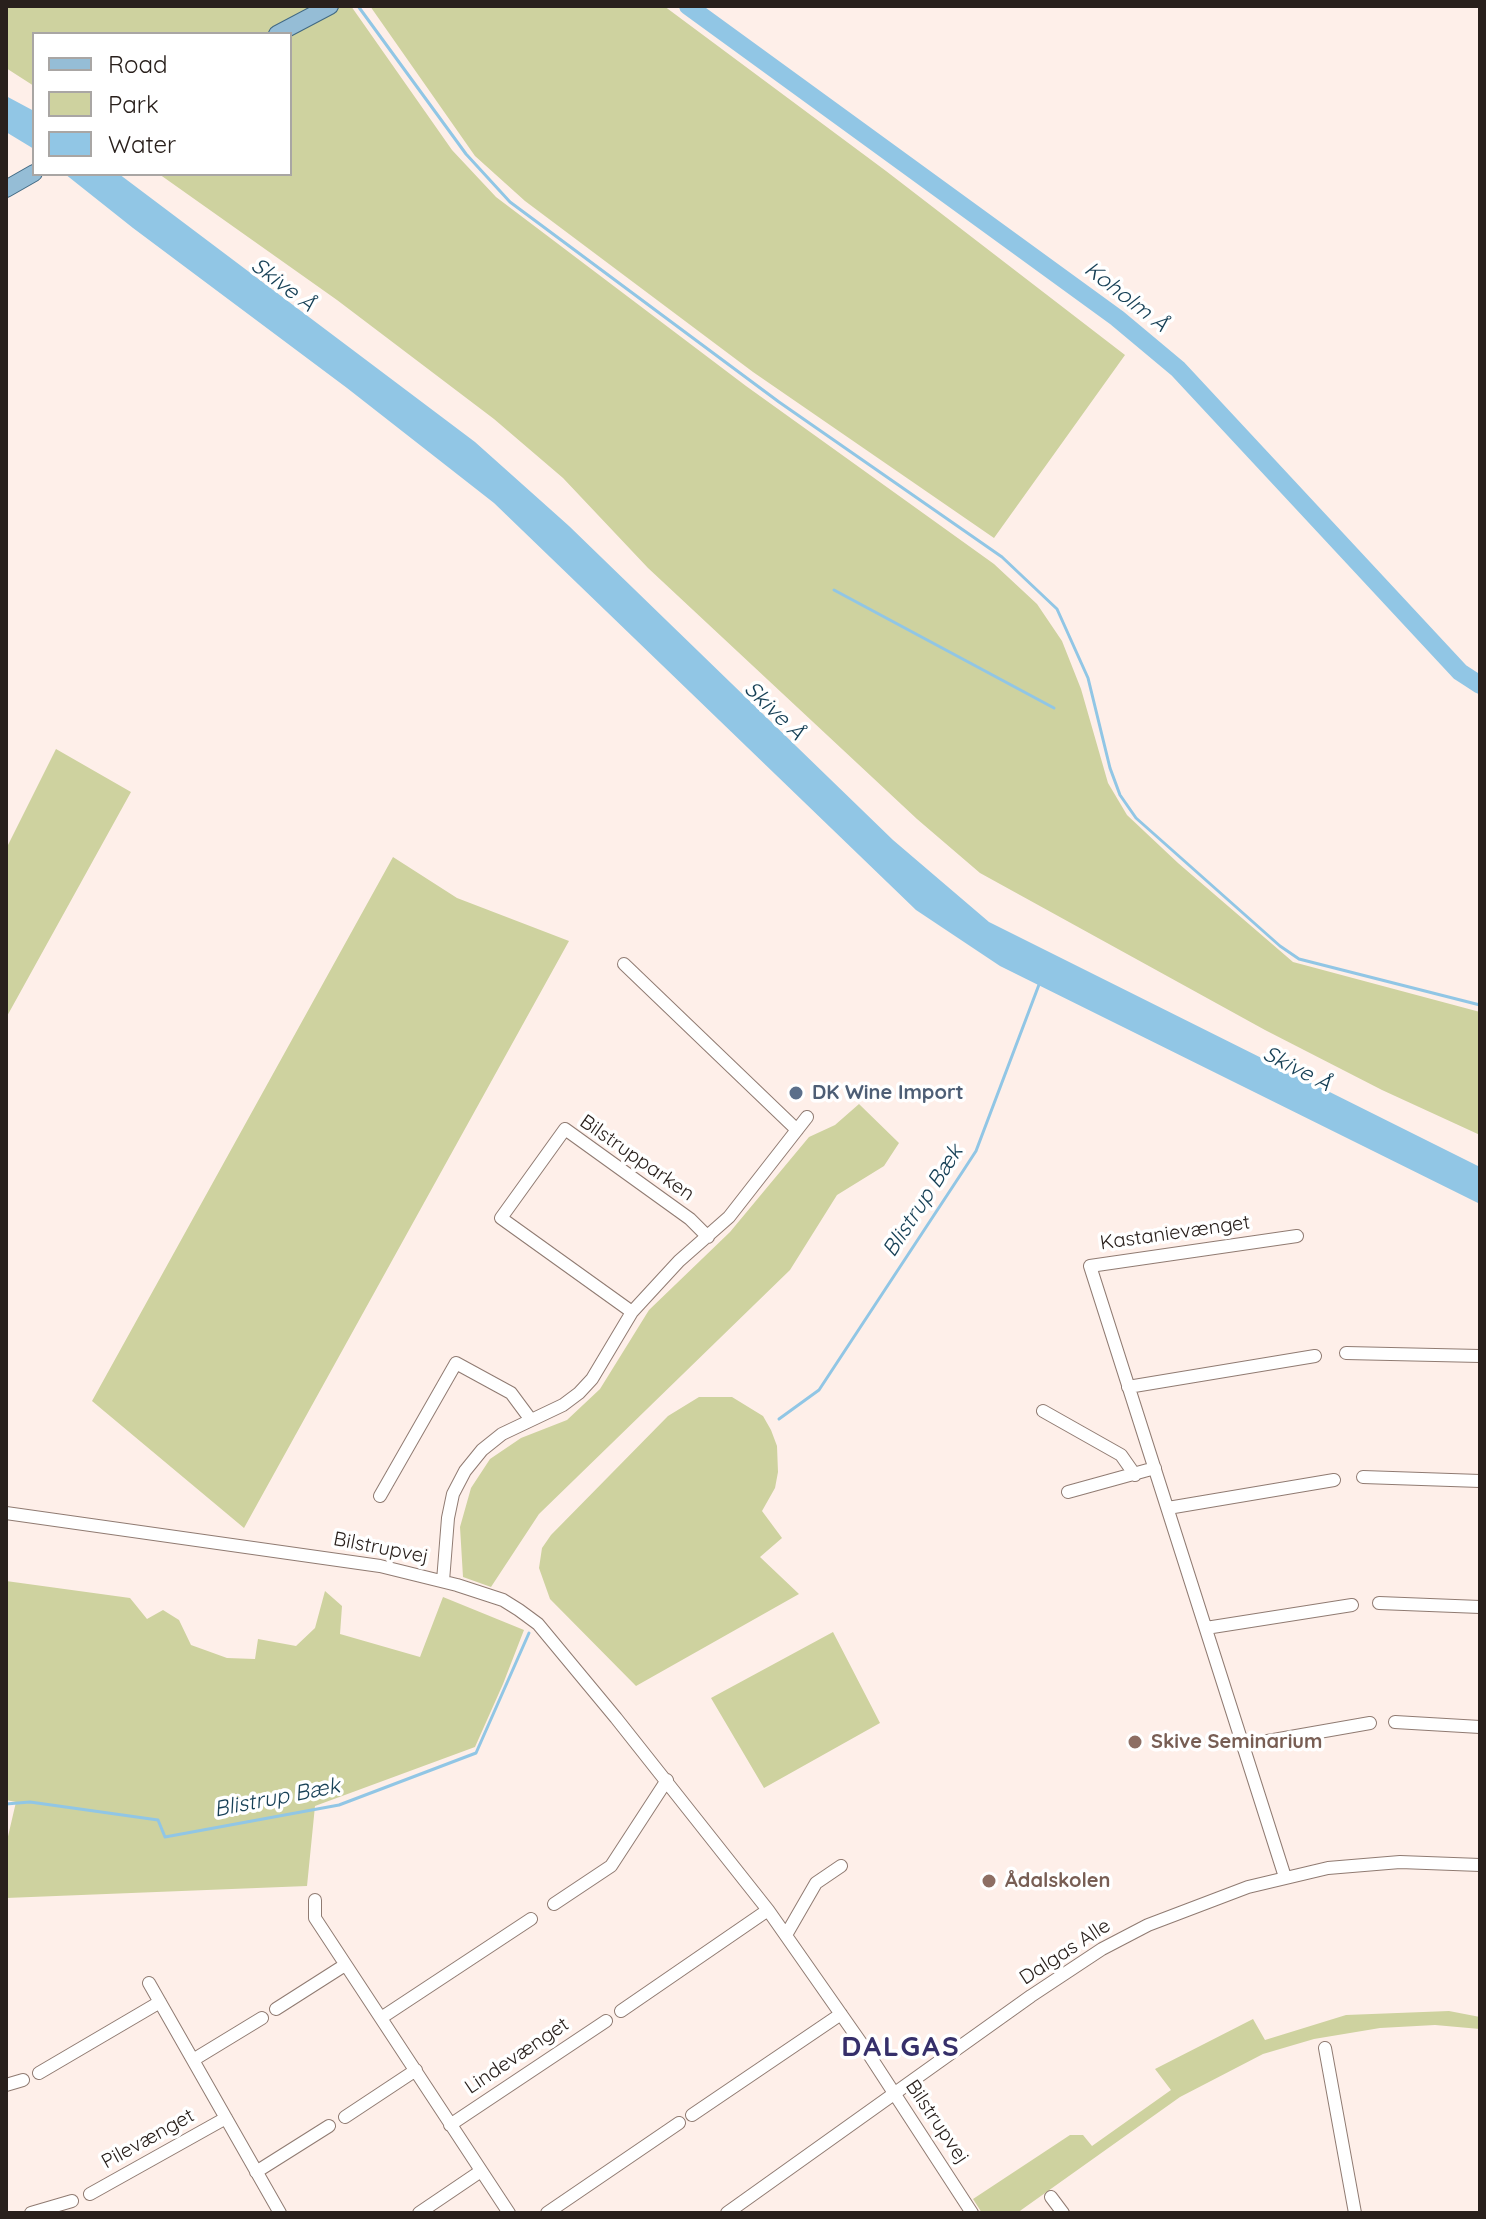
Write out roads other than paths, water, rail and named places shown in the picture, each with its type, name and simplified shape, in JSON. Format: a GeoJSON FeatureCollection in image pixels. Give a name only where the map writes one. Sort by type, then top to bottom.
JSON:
{"type":"FeatureCollection","features":[{"type":"Feature","properties":{"kind":"main road"},"geometry":{"type":"LineString","coordinates":[[281,32],[330,6]]}},
{"type":"Feature","properties":{"kind":"main road"},"geometry":{"type":"LineString","coordinates":[[6,189],[32,174]]}},
{"type":"Feature","properties":{"kind":"street"},"geometry":{"type":"LineString","coordinates":[[624,964],[797,1130]]}},
{"type":"Feature","properties":{"kind":"street"},"geometry":{"type":"LineString","coordinates":[[443,1581],[448,1518],[453,1494],[465,1471],[482,1450],[502,1434],[563,1405],[579,1393],[592,1379],[632,1312],[663,1277],[708,1237],[748,1195],[807,1117]]}},
{"type":"Feature","properties":{"kind":"street","name":"Bilstrupparken"},"geometry":{"type":"LineString","coordinates":[[632,1312],[501,1218],[565,1129],[690,1219],[708,1237]]}},
{"type":"Feature","properties":{"kind":"street","name":"Kastanievænget"},"geometry":{"type":"LineString","coordinates":[[1285,1877],[1090,1266],[1297,1236]]}},
{"type":"Feature","properties":{"kind":"street"},"geometry":{"type":"LineString","coordinates":[[1346,1353],[1480,1356]]}},
{"type":"Feature","properties":{"kind":"street"},"geometry":{"type":"LineString","coordinates":[[1128,1387],[1315,1356]]}},
{"type":"Feature","properties":{"kind":"street"},"geometry":{"type":"LineString","coordinates":[[380,1496],[456,1363],[511,1393],[531,1420]]}},
{"type":"Feature","properties":{"kind":"street"},"geometry":{"type":"LineString","coordinates":[[1043,1411],[1121,1455],[1135,1475]]}},
{"type":"Feature","properties":{"kind":"street"},"geometry":{"type":"LineString","coordinates":[[1068,1492],[1155,1468]]}},
{"type":"Feature","properties":{"kind":"street"},"geometry":{"type":"LineString","coordinates":[[1363,1477],[1480,1481]]}},
{"type":"Feature","properties":{"kind":"street"},"geometry":{"type":"LineString","coordinates":[[1168,1508],[1334,1480]]}},
{"type":"Feature","properties":{"kind":"street","name":"Bilstrupvej"},"geometry":{"type":"LineString","coordinates":[[6,1513],[380,1566],[503,1600],[538,1624],[667,1780],[768,1910],[841,2014],[972,2213]]}},
{"type":"Feature","properties":{"kind":"street"},"geometry":{"type":"LineString","coordinates":[[1379,1603],[1480,1607]]}},
{"type":"Feature","properties":{"kind":"street"},"geometry":{"type":"LineString","coordinates":[[1206,1628],[1352,1605]]}},
{"type":"Feature","properties":{"kind":"street"},"geometry":{"type":"LineString","coordinates":[[1395,1722],[1480,1727]]}},
{"type":"Feature","properties":{"kind":"street"},"geometry":{"type":"LineString","coordinates":[[1245,1745],[1370,1723]]}},
{"type":"Feature","properties":{"kind":"street"},"geometry":{"type":"LineString","coordinates":[[554,1904],[611,1866],[667,1780]]}},
{"type":"Feature","properties":{"kind":"street","name":"Dalgas Alle"},"geometry":{"type":"LineString","coordinates":[[727,2213],[1102,1949],[1148,1925],[1189,1907],[1285,1877],[1328,1868],[1431,1862],[1480,1865]]}},
{"type":"Feature","properties":{"kind":"street"},"geometry":{"type":"LineString","coordinates":[[786,1935],[816,1883],[841,1866]]}},
{"type":"Feature","properties":{"kind":"street"},"geometry":{"type":"LineString","coordinates":[[315,1900],[315,1918],[509,2213]]}},
{"type":"Feature","properties":{"kind":"street"},"geometry":{"type":"LineString","coordinates":[[621,2011],[768,1910]]}},
{"type":"Feature","properties":{"kind":"street"},"geometry":{"type":"LineString","coordinates":[[381,2018],[531,1919]]}},
{"type":"Feature","properties":{"kind":"street"},"geometry":{"type":"LineString","coordinates":[[276,2009],[345,1965]]}},
{"type":"Feature","properties":{"kind":"street","name":"Pilevænget"},"geometry":{"type":"LineString","coordinates":[[149,1983],[280,2213]]}},
{"type":"Feature","properties":{"kind":"street"},"geometry":{"type":"LineString","coordinates":[[39,2073],[160,2002]]}},
{"type":"Feature","properties":{"kind":"street"},"geometry":{"type":"LineString","coordinates":[[692,2115],[841,2014]]}},
{"type":"Feature","properties":{"kind":"street"},"geometry":{"type":"LineString","coordinates":[[193,2060],[262,2018]]}},
{"type":"Feature","properties":{"kind":"street","name":"Lindevænget"},"geometry":{"type":"LineString","coordinates":[[450,2125],[606,2021]]}},
{"type":"Feature","properties":{"kind":"street"},"geometry":{"type":"LineString","coordinates":[[1325,2048],[1355,2213]]}},
{"type":"Feature","properties":{"kind":"street"},"geometry":{"type":"LineString","coordinates":[[345,2117],[416,2070]]}},
{"type":"Feature","properties":{"kind":"street"},"geometry":{"type":"LineString","coordinates":[[6,2085],[23,2080]]}},
{"type":"Feature","properties":{"kind":"street","name":"Pilevænget"},"geometry":{"type":"LineString","coordinates":[[90,2194],[226,2118]]}},
{"type":"Feature","properties":{"kind":"street"},"geometry":{"type":"LineString","coordinates":[[547,2213],[679,2123]]}},
{"type":"Feature","properties":{"kind":"street"},"geometry":{"type":"LineString","coordinates":[[256,2172],[329,2126]]}},
{"type":"Feature","properties":{"kind":"street"},"geometry":{"type":"LineString","coordinates":[[419,2213],[481,2171]]}},
{"type":"Feature","properties":{"kind":"street"},"geometry":{"type":"LineString","coordinates":[[1051,2197],[1063,2213]]}},
{"type":"Feature","properties":{"kind":"street"},"geometry":{"type":"LineString","coordinates":[[31,2213],[72,2201]]}},
{"type":"Feature","properties":{"kind":"water"},"geometry":{"type":"Polygon","coordinates":[[[6,96],[32,110],[32,148],[6,132],[6,96]]]}},
{"type":"Feature","properties":{"kind":"water"},"geometry":{"type":"Polygon","coordinates":[[[68,176],[122,176],[475,442],[569,526],[893,840],[989,922],[1480,1167],[1480,1204],[1000,966],[916,910],[494,503],[347,388],[68,176]]]}},
{"type":"Feature","properties":{"kind":"waterway"},"geometry":{"type":"LineString","coordinates":[[358,6],[466,154],[510,202],[779,402],[1002,557],[1057,609],[1088,678],[1110,768],[1120,795],[1136,818],[1280,946],[1299,959],[1480,1005]]}},
{"type":"Feature","properties":{"kind":"waterway","name":"Koholm Å"},"geometry":{"type":"LineString","coordinates":[[688,6],[1117,318],[1178,369],[1460,672],[1480,685]]}},
{"type":"Feature","properties":{"kind":"waterway"},"geometry":{"type":"LineString","coordinates":[[834,590],[1054,708]]}},
{"type":"Feature","properties":{"kind":"waterway","name":"Blistrup Bæk"},"geometry":{"type":"LineString","coordinates":[[779,1419],[819,1390],[976,1151],[1040,982]]}},
{"type":"Feature","properties":{"kind":"waterway","name":"Blistrup Bæk"},"geometry":{"type":"LineString","coordinates":[[6,1804],[30,1802],[158,1820],[165,1837],[339,1805],[476,1753],[529,1633]]}},
{"type":"Feature","properties":{"kind":"place","name":"DK Wine Import"},"geometry":{"type":"Point","coordinates":[796,1093]}},
{"type":"Feature","properties":{"kind":"place","name":"Skive Seminarium"},"geometry":{"type":"Point","coordinates":[1135,1742]}},
{"type":"Feature","properties":{"kind":"place","name":"Ådalskolen"},"geometry":{"type":"Point","coordinates":[989,1881]}},
{"type":"Feature","properties":{"kind":"district","name":"DALGAS"},"geometry":{"type":"Point","coordinates":[901,2048]}},
{"type":"Feature","properties":{"kind":"water label","name":"Skive Å"},"geometry":{"type":"Point","coordinates":[283,285]}},
{"type":"Feature","properties":{"kind":"water label","name":"Skive Å"},"geometry":{"type":"Point","coordinates":[774,711]}},
{"type":"Feature","properties":{"kind":"water label","name":"Skive Å"},"geometry":{"type":"Point","coordinates":[1297,1069]}}]}
